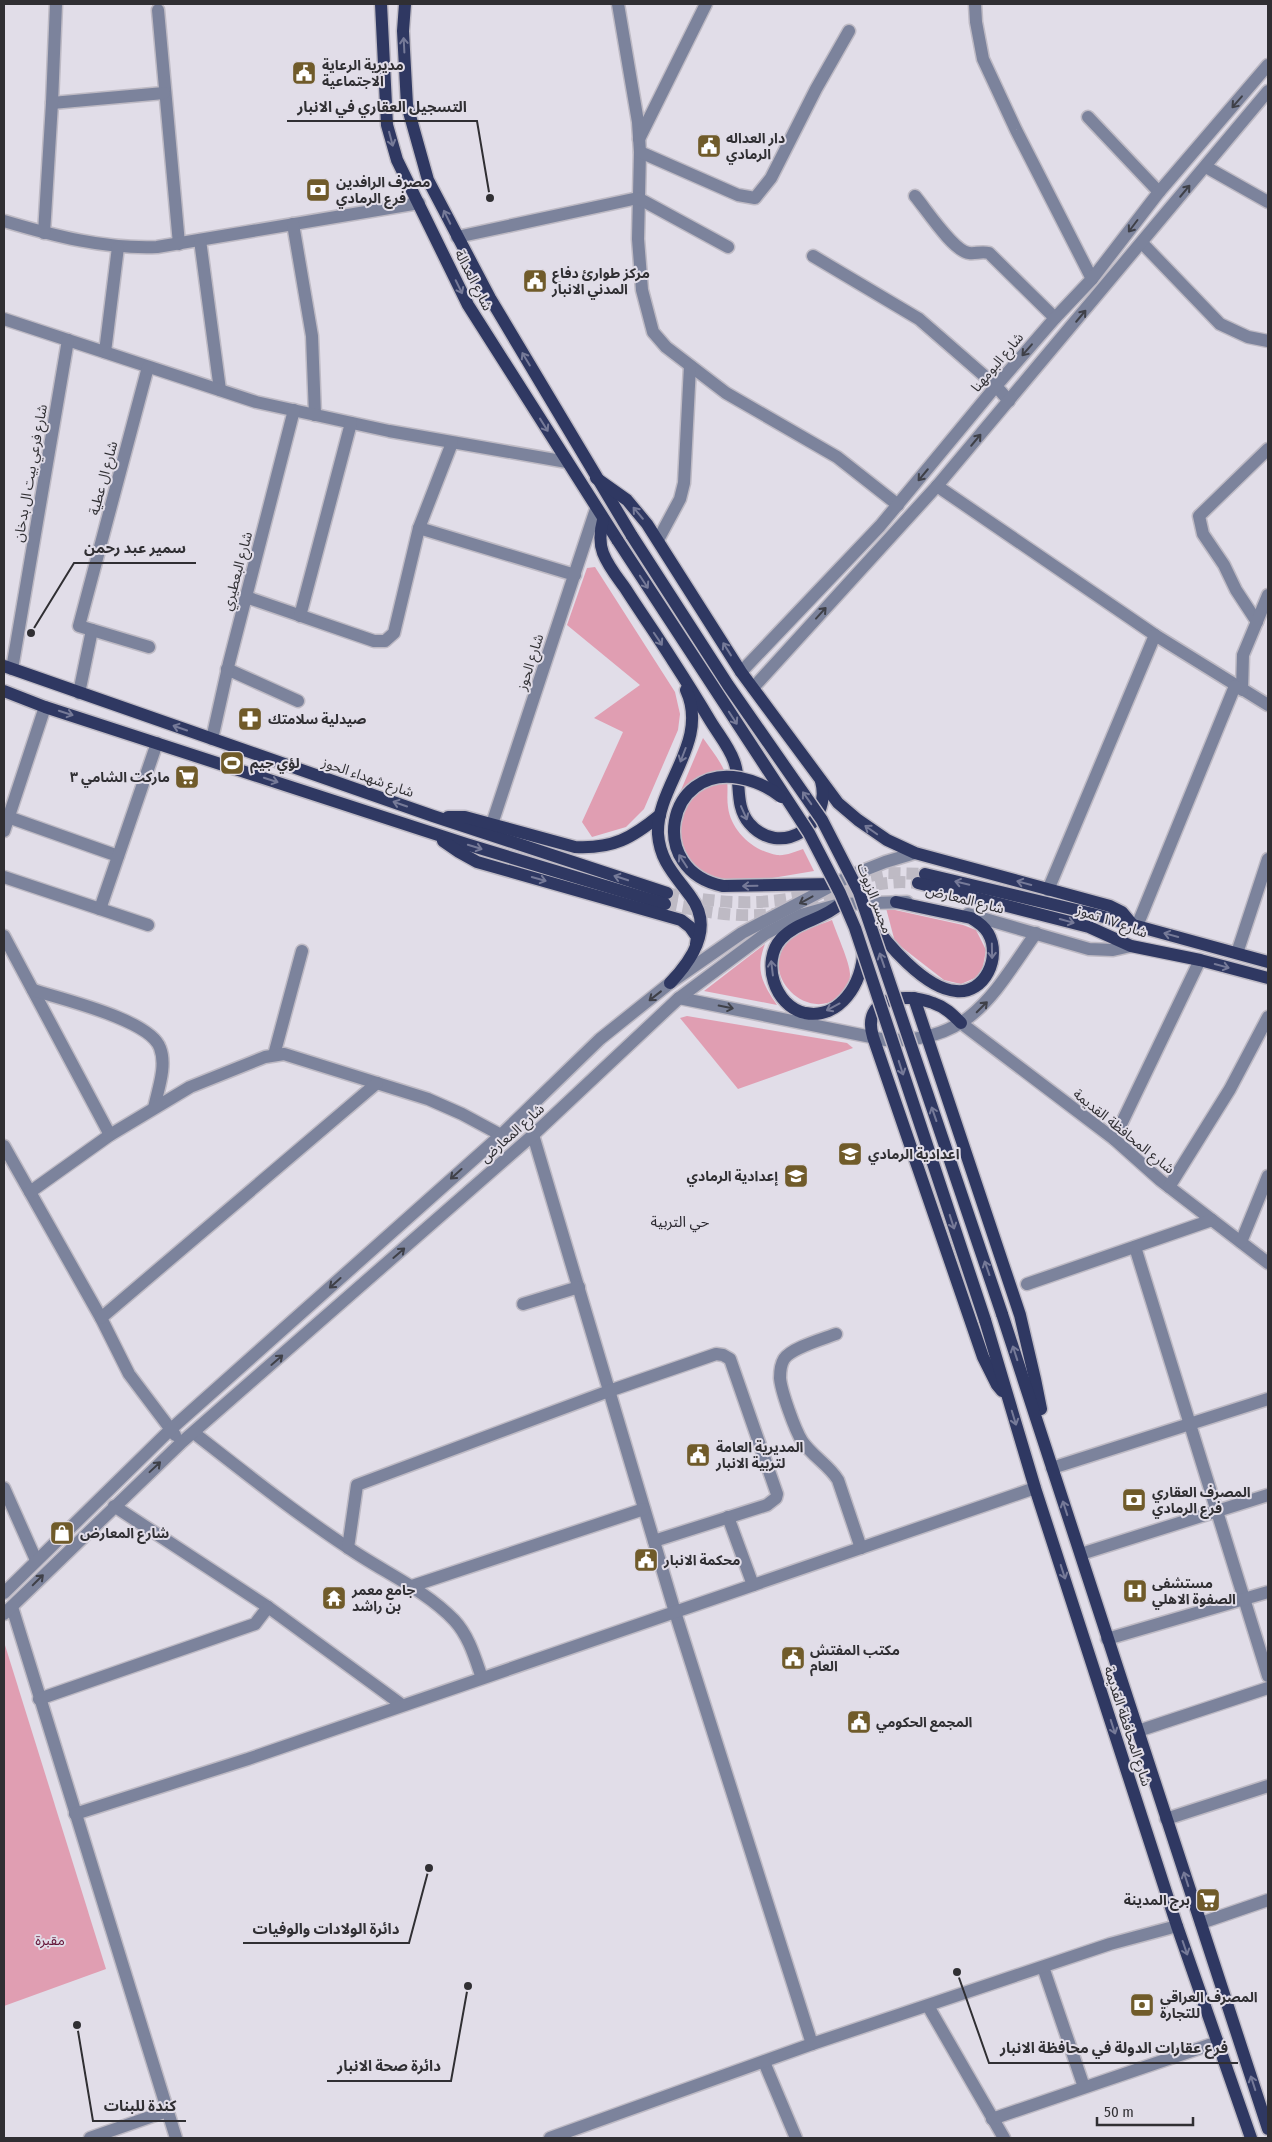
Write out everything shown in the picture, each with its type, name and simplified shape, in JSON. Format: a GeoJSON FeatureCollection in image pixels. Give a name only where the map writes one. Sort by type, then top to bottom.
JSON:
{"type":"FeatureCollection","features":[{"type":"Feature","properties":{"kind":"main road","name":"شارع العدالة"},"geometry":{"type":"LineString","coordinates":[[381,4],[388,125],[397,160],[468,304],[618,542],[791,806]]}},
{"type":"Feature","properties":{"kind":"main road","name":"شارع العدالة"},"geometry":{"type":"LineString","coordinates":[[405,4],[403,31],[407,105],[428,180],[456,237],[490,298],[632,536]]}},
{"type":"Feature","properties":{"kind":"main road"},"geometry":{"type":"LineString","coordinates":[[596,478],[627,500],[648,524],[741,672],[838,803],[858,820],[887,840],[915,853],[1110,906],[1122,912],[1134,925]]}},
{"type":"Feature","properties":{"kind":"main road"},"geometry":{"type":"LineString","coordinates":[[600,514],[600,536],[606,560],[729,750],[738,774],[741,808],[748,822],[767,836],[783,838],[805,830],[820,812],[823,796],[821,780]]}},
{"type":"Feature","properties":{"kind":"main road","name":"مجسر الزيوت"},"geometry":{"type":"LineString","coordinates":[[632,536],[728,684],[822,820],[849,869],[867,914],[1002,1314]]}},
{"type":"Feature","properties":{"kind":"main road"},"geometry":{"type":"LineString","coordinates":[[670,983],[686,967],[695,953],[700,935],[698,912],[692,898],[673,875],[663,856],[658,834],[660,815],[690,739],[693,721],[690,698],[672,660]]}},
{"type":"Feature","properties":{"kind":"main road","name":"شارع شهداء الحوز"},"geometry":{"type":"LineString","coordinates":[[4,691],[46,707],[431,832],[666,899],[8,668]]}},
{"type":"Feature","properties":{"kind":"main road"},"geometry":{"type":"LineString","coordinates":[[221,763],[227,744]]}},
{"type":"Feature","properties":{"kind":"main road"},"geometry":{"type":"LineString","coordinates":[[834,884],[723,886],[713,884],[695,875],[677,851],[673,831],[677,811],[688,794],[704,782],[713,778],[736,777],[748,779],[768,788],[791,806],[813,841],[840,893],[863,952],[861,972],[852,991],[831,1009],[812,1014],[795,1009],[779,992],[774,981],[771,973],[771,956],[781,939],[789,931],[824,916],[840,904]]}},
{"type":"Feature","properties":{"kind":"main road"},"geometry":{"type":"LineString","coordinates":[[434,816],[465,817],[575,846],[591,848],[620,842],[634,835],[660,815]]}},
{"type":"Feature","properties":{"kind":"main road"},"geometry":{"type":"LineString","coordinates":[[431,832],[477,862],[681,920],[690,927],[697,937],[695,953]]}},
{"type":"Feature","properties":{"kind":"main road","name":"شارع ١٧ تموز"},"geometry":{"type":"LineString","coordinates":[[1263,977],[1200,960],[1131,946],[1089,927],[921,879],[1134,925],[1266,961]]}},
{"type":"Feature","properties":{"kind":"main road"},"geometry":{"type":"LineString","coordinates":[[867,914],[895,952],[931,981],[956,992],[978,985],[991,968],[993,956],[992,944],[988,933],[981,924],[971,918],[896,902]]}},
{"type":"Feature","properties":{"kind":"main road","name":"شارع المحافظة القديمة"},"geometry":{"type":"LineString","coordinates":[[863,952],[985,1320],[1007,1397],[1177,1926],[1252,2138]]}},
{"type":"Feature","properties":{"kind":"main road"},"geometry":{"type":"LineString","coordinates":[[1263,977],[1266,961]]}},
{"type":"Feature","properties":{"kind":"main road"},"geometry":{"type":"LineString","coordinates":[[961,1023],[941,1006],[914,998],[898,999],[877,1006],[871,1015],[870,1022],[873,1037],[983,1358],[996,1385],[1007,1397]]}},
{"type":"Feature","properties":{"kind":"main road"},"geometry":{"type":"LineString","coordinates":[[914,998],[1020,1315],[1035,1379],[1045,1441]]}},
{"type":"Feature","properties":{"kind":"main road","name":"شارع المحافظة القديمة"},"geometry":{"type":"LineString","coordinates":[[1002,1314],[1268,2129]]}},
{"type":"Feature","properties":{"kind":"street"},"geometry":{"type":"LineString","coordinates":[[44,233],[56,4]]}},
{"type":"Feature","properties":{"kind":"street"},"geometry":{"type":"LineString","coordinates":[[618,4],[638,122],[640,145],[638,239],[642,290],[653,332],[666,347],[726,393],[838,457],[898,505]]}},
{"type":"Feature","properties":{"kind":"street"},"geometry":{"type":"LineString","coordinates":[[640,145],[706,4]]}},
{"type":"Feature","properties":{"kind":"street"},"geometry":{"type":"LineString","coordinates":[[975,4],[976,22],[983,59],[1016,130],[1092,280]]}},
{"type":"Feature","properties":{"kind":"street"},"geometry":{"type":"LineString","coordinates":[[158,10],[179,244]]}},
{"type":"Feature","properties":{"kind":"street"},"geometry":{"type":"LineString","coordinates":[[640,145],[738,195],[755,198],[771,178],[816,89],[849,30]]}},
{"type":"Feature","properties":{"kind":"street","name":"شارع البومهنا"},"geometry":{"type":"LineString","coordinates":[[741,672],[898,505],[996,386],[1055,318],[1092,280],[1159,192],[1268,64]]}},
{"type":"Feature","properties":{"kind":"street"},"geometry":{"type":"LineString","coordinates":[[753,688],[937,486],[1268,91]]}},
{"type":"Feature","properties":{"kind":"street"},"geometry":{"type":"LineString","coordinates":[[52,103],[164,93]]}},
{"type":"Feature","properties":{"kind":"street"},"geometry":{"type":"LineString","coordinates":[[1088,117],[1159,192]]}},
{"type":"Feature","properties":{"kind":"street"},"geometry":{"type":"LineString","coordinates":[[1206,167],[1268,202]]}},
{"type":"Feature","properties":{"kind":"street"},"geometry":{"type":"LineString","coordinates":[[915,196],[957,248],[970,253],[980,251],[989,253],[1055,318]]}},
{"type":"Feature","properties":{"kind":"street"},"geometry":{"type":"LineString","coordinates":[[456,237],[638,198],[728,247]]}},
{"type":"Feature","properties":{"kind":"street"},"geometry":{"type":"LineString","coordinates":[[4,221],[44,233],[118,247],[157,247],[419,204]]}},
{"type":"Feature","properties":{"kind":"street"},"geometry":{"type":"LineString","coordinates":[[293,224],[312,336],[315,415]]}},
{"type":"Feature","properties":{"kind":"street"},"geometry":{"type":"LineString","coordinates":[[200,240],[220,390]]}},
{"type":"Feature","properties":{"kind":"street"},"geometry":{"type":"LineString","coordinates":[[1142,243],[1220,324],[1248,337],[1268,341]]}},
{"type":"Feature","properties":{"kind":"street"},"geometry":{"type":"LineString","coordinates":[[105,352],[118,247]]}},
{"type":"Feature","properties":{"kind":"street"},"geometry":{"type":"LineString","coordinates":[[813,256],[918,319],[996,386],[1009,401]]}},
{"type":"Feature","properties":{"kind":"street"},"geometry":{"type":"LineString","coordinates":[[4,319],[256,402],[452,443],[567,462]]}},
{"type":"Feature","properties":{"kind":"street","name":"شارع فرعي بيت ال بدخان"},"geometry":{"type":"LineString","coordinates":[[8,668],[68,340]]}},
{"type":"Feature","properties":{"kind":"street"},"geometry":{"type":"LineString","coordinates":[[658,540],[680,499],[684,484],[690,366]]}},
{"type":"Feature","properties":{"kind":"street","name":"شارع ال عطية"},"geometry":{"type":"LineString","coordinates":[[92,630],[78,626],[148,367]]}},
{"type":"Feature","properties":{"kind":"street","name":"شارع البعطيري"},"geometry":{"type":"LineString","coordinates":[[212,739],[227,669],[294,410]]}},
{"type":"Feature","properties":{"kind":"street"},"geometry":{"type":"LineString","coordinates":[[300,616],[351,423]]}},
{"type":"Feature","properties":{"kind":"street"},"geometry":{"type":"LineString","coordinates":[[246,597],[374,641],[385,641],[394,633],[419,528],[452,443]]}},
{"type":"Feature","properties":{"kind":"street"},"geometry":{"type":"LineString","coordinates":[[1257,622],[1203,534],[1199,516],[1268,449]]}},
{"type":"Feature","properties":{"kind":"street"},"geometry":{"type":"LineString","coordinates":[[937,486],[1155,635],[1268,705]]}},
{"type":"Feature","properties":{"kind":"street","name":"شارع الحوز"},"geometry":{"type":"LineString","coordinates":[[492,824],[574,575],[600,514]]}},
{"type":"Feature","properties":{"kind":"street"},"geometry":{"type":"LineString","coordinates":[[419,528],[574,575]]}},
{"type":"Feature","properties":{"kind":"street"},"geometry":{"type":"LineString","coordinates":[[1134,925],[1238,688],[1243,655],[1268,595]]}},
{"type":"Feature","properties":{"kind":"street"},"geometry":{"type":"LineString","coordinates":[[784,626],[797,640]]}},
{"type":"Feature","properties":{"kind":"street"},"geometry":{"type":"LineString","coordinates":[[79,693],[92,630],[149,647]]}},
{"type":"Feature","properties":{"kind":"street"},"geometry":{"type":"LineString","coordinates":[[1048,890],[1155,635]]}},
{"type":"Feature","properties":{"kind":"street"},"geometry":{"type":"LineString","coordinates":[[227,669],[298,701]]}},
{"type":"Feature","properties":{"kind":"street"},"geometry":{"type":"LineString","coordinates":[[4,831],[46,707]]}},
{"type":"Feature","properties":{"kind":"street"},"geometry":{"type":"LineString","coordinates":[[100,909],[157,743]]}},
{"type":"Feature","properties":{"kind":"street"},"geometry":{"type":"LineString","coordinates":[[8,817],[118,856]]}},
{"type":"Feature","properties":{"kind":"street","name":"شارع المعارض"},"geometry":{"type":"LineString","coordinates":[[4,1594],[36,1560],[170,1430],[500,1134],[600,1039],[670,983],[742,933],[834,884],[885,862],[915,853]]}},
{"type":"Feature","properties":{"kind":"street"},"geometry":{"type":"LineString","coordinates":[[1237,953],[1268,859]]}},
{"type":"Feature","properties":{"kind":"street"},"geometry":{"type":"LineString","coordinates":[[4,877],[148,925]]}},
{"type":"Feature","properties":{"kind":"street","name":"شارع المعارض"},"geometry":{"type":"LineString","coordinates":[[8,1610],[182,1442],[533,1135],[679,998],[765,934],[801,915],[840,904],[896,902],[940,906],[1089,949],[1113,950],[1131,946]]}},
{"type":"Feature","properties":{"kind":"street"},"geometry":{"type":"LineString","coordinates":[[679,998],[873,1037],[899,1040],[927,1037],[961,1023],[987,1002],[1036,933]]}},
{"type":"Feature","properties":{"kind":"street"},"geometry":{"type":"LineString","coordinates":[[4,936],[110,1134]]}},
{"type":"Feature","properties":{"kind":"street"},"geometry":{"type":"LineString","coordinates":[[274,1056],[302,951]]}},
{"type":"Feature","properties":{"kind":"street"},"geometry":{"type":"LineString","coordinates":[[1114,1139],[1200,960]]}},
{"type":"Feature","properties":{"kind":"street"},"geometry":{"type":"LineString","coordinates":[[33,990],[128,1021],[150,1033],[160,1046],[164,1062],[154,1108]]}},
{"type":"Feature","properties":{"kind":"street"},"geometry":{"type":"LineString","coordinates":[[1169,1187],[1230,1089],[1268,1017]]}},
{"type":"Feature","properties":{"kind":"street","name":"شارع المحافظة القديمة"},"geometry":{"type":"LineString","coordinates":[[961,1023],[1114,1139],[1169,1187],[1268,1263]]}},
{"type":"Feature","properties":{"kind":"street"},"geometry":{"type":"LineString","coordinates":[[600,1039],[611,1060]]}},
{"type":"Feature","properties":{"kind":"street"},"geometry":{"type":"LineString","coordinates":[[30,1192],[110,1134],[190,1087],[265,1057],[284,1054],[428,1099],[500,1134]]}},
{"type":"Feature","properties":{"kind":"street"},"geometry":{"type":"LineString","coordinates":[[101,1318],[377,1083]]}},
{"type":"Feature","properties":{"kind":"street"},"geometry":{"type":"LineString","coordinates":[[533,1135],[674,1612],[812,2044]]}},
{"type":"Feature","properties":{"kind":"street"},"geometry":{"type":"LineString","coordinates":[[4,1146],[8,1163],[30,1192],[101,1318],[129,1374],[170,1430],[182,1442]]}},
{"type":"Feature","properties":{"kind":"street"},"geometry":{"type":"LineString","coordinates":[[1241,1242],[1268,1176]]}},
{"type":"Feature","properties":{"kind":"street"},"geometry":{"type":"LineString","coordinates":[[1028,1284],[1212,1220]]}},
{"type":"Feature","properties":{"kind":"street"},"geometry":{"type":"LineString","coordinates":[[1135,1247],[1268,1676]]}},
{"type":"Feature","properties":{"kind":"street"},"geometry":{"type":"LineString","coordinates":[[523,1304],[579,1287]]}},
{"type":"Feature","properties":{"kind":"street"},"geometry":{"type":"LineString","coordinates":[[836,1334],[792,1352],[784,1359],[780,1378],[796,1430],[802,1441],[821,1463],[833,1472],[838,1480],[861,1548]]}},
{"type":"Feature","properties":{"kind":"street"},"geometry":{"type":"LineString","coordinates":[[348,1548],[357,1485],[609,1391],[716,1354],[724,1355],[730,1359],[777,1494],[773,1502],[767,1505],[654,1541]]}},
{"type":"Feature","properties":{"kind":"street"},"geometry":{"type":"LineString","coordinates":[[1052,1468],[1268,1399]]}},
{"type":"Feature","properties":{"kind":"street"},"geometry":{"type":"LineString","coordinates":[[194,1433],[267,1490],[348,1548],[412,1586],[454,1620],[466,1635],[482,1678]]}},
{"type":"Feature","properties":{"kind":"street"},"geometry":{"type":"LineString","coordinates":[[4,1488],[36,1560]]}},
{"type":"Feature","properties":{"kind":"street"},"geometry":{"type":"LineString","coordinates":[[75,1814],[248,1759],[1036,1488]]}},
{"type":"Feature","properties":{"kind":"street"},"geometry":{"type":"LineString","coordinates":[[1081,1554],[1268,1495]]}},
{"type":"Feature","properties":{"kind":"street"},"geometry":{"type":"LineString","coordinates":[[114,1506],[268,1607],[402,1705]]}},
{"type":"Feature","properties":{"kind":"street"},"geometry":{"type":"LineString","coordinates":[[412,1586],[644,1509]]}},
{"type":"Feature","properties":{"kind":"street"},"geometry":{"type":"LineString","coordinates":[[728,1517],[753,1585]]}},
{"type":"Feature","properties":{"kind":"street"},"geometry":{"type":"LineString","coordinates":[[1108,1639],[1268,1592]]}},
{"type":"Feature","properties":{"kind":"street"},"geometry":{"type":"LineString","coordinates":[[39,1698],[255,1624],[268,1607]]}},
{"type":"Feature","properties":{"kind":"street"},"geometry":{"type":"LineString","coordinates":[[8,1610],[39,1698],[176,2138]]}},
{"type":"Feature","properties":{"kind":"street"},"geometry":{"type":"LineString","coordinates":[[1138,1731],[1268,1688]]}},
{"type":"Feature","properties":{"kind":"street"},"geometry":{"type":"LineString","coordinates":[[1166,1818],[1268,1786]]}},
{"type":"Feature","properties":{"kind":"street"},"geometry":{"type":"LineString","coordinates":[[1201,1923],[1268,1900]]}},
{"type":"Feature","properties":{"kind":"street"},"geometry":{"type":"LineString","coordinates":[[550,2138],[812,2044],[1110,1944],[1177,1926]]}},
{"type":"Feature","properties":{"kind":"street"},"geometry":{"type":"LineString","coordinates":[[1043,1967],[1084,2087]]}},
{"type":"Feature","properties":{"kind":"street"},"geometry":{"type":"LineString","coordinates":[[928,2006],[1004,2138]]}},
{"type":"Feature","properties":{"kind":"street"},"geometry":{"type":"LineString","coordinates":[[992,2119],[1218,2042]]}},
{"type":"Feature","properties":{"kind":"street"},"geometry":{"type":"LineString","coordinates":[[764,2062],[796,2138]]}},
{"type":"Feature","properties":{"kind":"street"},"geometry":{"type":"LineString","coordinates":[[90,2138],[167,2111]]}},
{"type":"Feature","properties":{"kind":"green space"},"geometry":{"type":"Polygon","coordinates":[[[595,567],[675,692],[680,714],[678,730],[644,809],[626,827],[592,837],[582,822],[623,732],[594,718],[640,685],[567,625],[587,568],[595,567]]]}},
{"type":"Feature","properties":{"kind":"green space"},"geometry":{"type":"Polygon","coordinates":[[[703,738],[720,762],[726,775],[728,807],[738,832],[752,844],[768,853],[783,855],[803,849],[814,871],[748,882],[724,883],[693,869],[680,838],[676,802],[703,738]]]}},
{"type":"Feature","properties":{"kind":"green space"},"geometry":{"type":"Polygon","coordinates":[[[886,908],[963,925],[976,930],[986,950],[982,972],[975,978],[961,984],[944,980],[895,942],[886,908]]]}},
{"type":"Feature","properties":{"kind":"green space"},"geometry":{"type":"Polygon","coordinates":[[[832,920],[848,963],[849,981],[845,991],[836,999],[823,1004],[810,1003],[799,998],[789,990],[782,979],[779,967],[780,954],[788,942],[797,934],[832,920]]]}},
{"type":"Feature","properties":{"kind":"green space"},"geometry":{"type":"Polygon","coordinates":[[[765,944],[760,969],[767,990],[777,1005],[704,991],[765,944]]]}},
{"type":"Feature","properties":{"kind":"green space"},"geometry":{"type":"Polygon","coordinates":[[[687,1016],[847,1043],[853,1048],[738,1089],[680,1018],[687,1016]]]}},
{"type":"Feature","properties":{"kind":"green space","name":"مقبرة"},"geometry":{"type":"Polygon","coordinates":[[[4,1642],[106,1969],[4,2006],[4,1642]]]}},
{"type":"Feature","properties":{"kind":"tunnel"},"geometry":{"type":"LineString","coordinates":[[853,879],[886,873],[925,874]]}},
{"type":"Feature","properties":{"kind":"tunnel"},"geometry":{"type":"LineString","coordinates":[[665,904],[725,914],[771,914],[804,908],[865,887],[899,882],[918,883]]}},
{"type":"Feature","properties":{"kind":"tunnel"},"geometry":{"type":"LineString","coordinates":[[667,893],[739,902],[775,901],[811,894]]}},
{"type":"Feature","properties":{"kind":"place","name":"مديرية الرعاية الاجتماعية"},"geometry":{"type":"Point","coordinates":[304,73]}},
{"type":"Feature","properties":{"kind":"place","name":"دار العداله الرمادي"},"geometry":{"type":"Point","coordinates":[709,146]}},
{"type":"Feature","properties":{"kind":"place","name":"مصرف الرافدين فرع الرمادي"},"geometry":{"type":"Point","coordinates":[318,190]}},
{"type":"Feature","properties":{"kind":"place","name":"التسجيل العقاري في الانبار"},"geometry":{"type":"Point","coordinates":[490,198]}},
{"type":"Feature","properties":{"kind":"place","name":"مركز طوارئ دفاع المدني الانبار"},"geometry":{"type":"Point","coordinates":[535,281]}},
{"type":"Feature","properties":{"kind":"place","name":"سمير عبد رحمن"},"geometry":{"type":"Point","coordinates":[31,633]}},
{"type":"Feature","properties":{"kind":"place","name":"صيدلية سلامتك"},"geometry":{"type":"Point","coordinates":[250,719]}},
{"type":"Feature","properties":{"kind":"place","name":"لؤي جيم"},"geometry":{"type":"Point","coordinates":[232,763]}},
{"type":"Feature","properties":{"kind":"place","name":"ماركت الشامي ٣"},"geometry":{"type":"Point","coordinates":[187,777]}},
{"type":"Feature","properties":{"kind":"place","name":"اعدادية الرمادي"},"geometry":{"type":"Point","coordinates":[850,1154]}},
{"type":"Feature","properties":{"kind":"place","name":"إعدادية الرمادي"},"geometry":{"type":"Point","coordinates":[796,1176]}},
{"type":"Feature","properties":{"kind":"place","name":"المديرية العامة لتربية الانبار"},"geometry":{"type":"Point","coordinates":[698,1455]}},
{"type":"Feature","properties":{"kind":"place","name":"المصرف العقاري فرع الرمادي"},"geometry":{"type":"Point","coordinates":[1134,1500]}},
{"type":"Feature","properties":{"kind":"place","name":"شارع المعارض"},"geometry":{"type":"Point","coordinates":[62,1533]}},
{"type":"Feature","properties":{"kind":"place","name":"محكمة الانبار"},"geometry":{"type":"Point","coordinates":[646,1560]}},
{"type":"Feature","properties":{"kind":"place","name":"مستشفى الصفوة الاهلي"},"geometry":{"type":"Point","coordinates":[1135,1591]}},
{"type":"Feature","properties":{"kind":"place","name":"جامع معمر بن راشد"},"geometry":{"type":"Point","coordinates":[334,1598]}},
{"type":"Feature","properties":{"kind":"place","name":"مكتب المفتش العام"},"geometry":{"type":"Point","coordinates":[793,1658]}},
{"type":"Feature","properties":{"kind":"place","name":"المجمع الحكومي"},"geometry":{"type":"Point","coordinates":[859,1722]}},
{"type":"Feature","properties":{"kind":"place","name":"دائرة الولادات والوفيات"},"geometry":{"type":"Point","coordinates":[429,1868]}},
{"type":"Feature","properties":{"kind":"place","name":"برج المدينة"},"geometry":{"type":"Point","coordinates":[1208,1900]}},
{"type":"Feature","properties":{"kind":"place","name":"فرع عقارات الدولة في محافظة الانبار"},"geometry":{"type":"Point","coordinates":[957,1972]}},
{"type":"Feature","properties":{"kind":"place","name":"دائرة صحة الانبار"},"geometry":{"type":"Point","coordinates":[468,1986]}},
{"type":"Feature","properties":{"kind":"place","name":"المصرف العراقي للتجارة"},"geometry":{"type":"Point","coordinates":[1142,2005]}},
{"type":"Feature","properties":{"kind":"place","name":"كندة للبنات"},"geometry":{"type":"Point","coordinates":[77,2025]}},
{"type":"Feature","properties":{"kind":"district","name":"حي التربية"},"geometry":{"type":"Point","coordinates":[680,1222]}}]}
